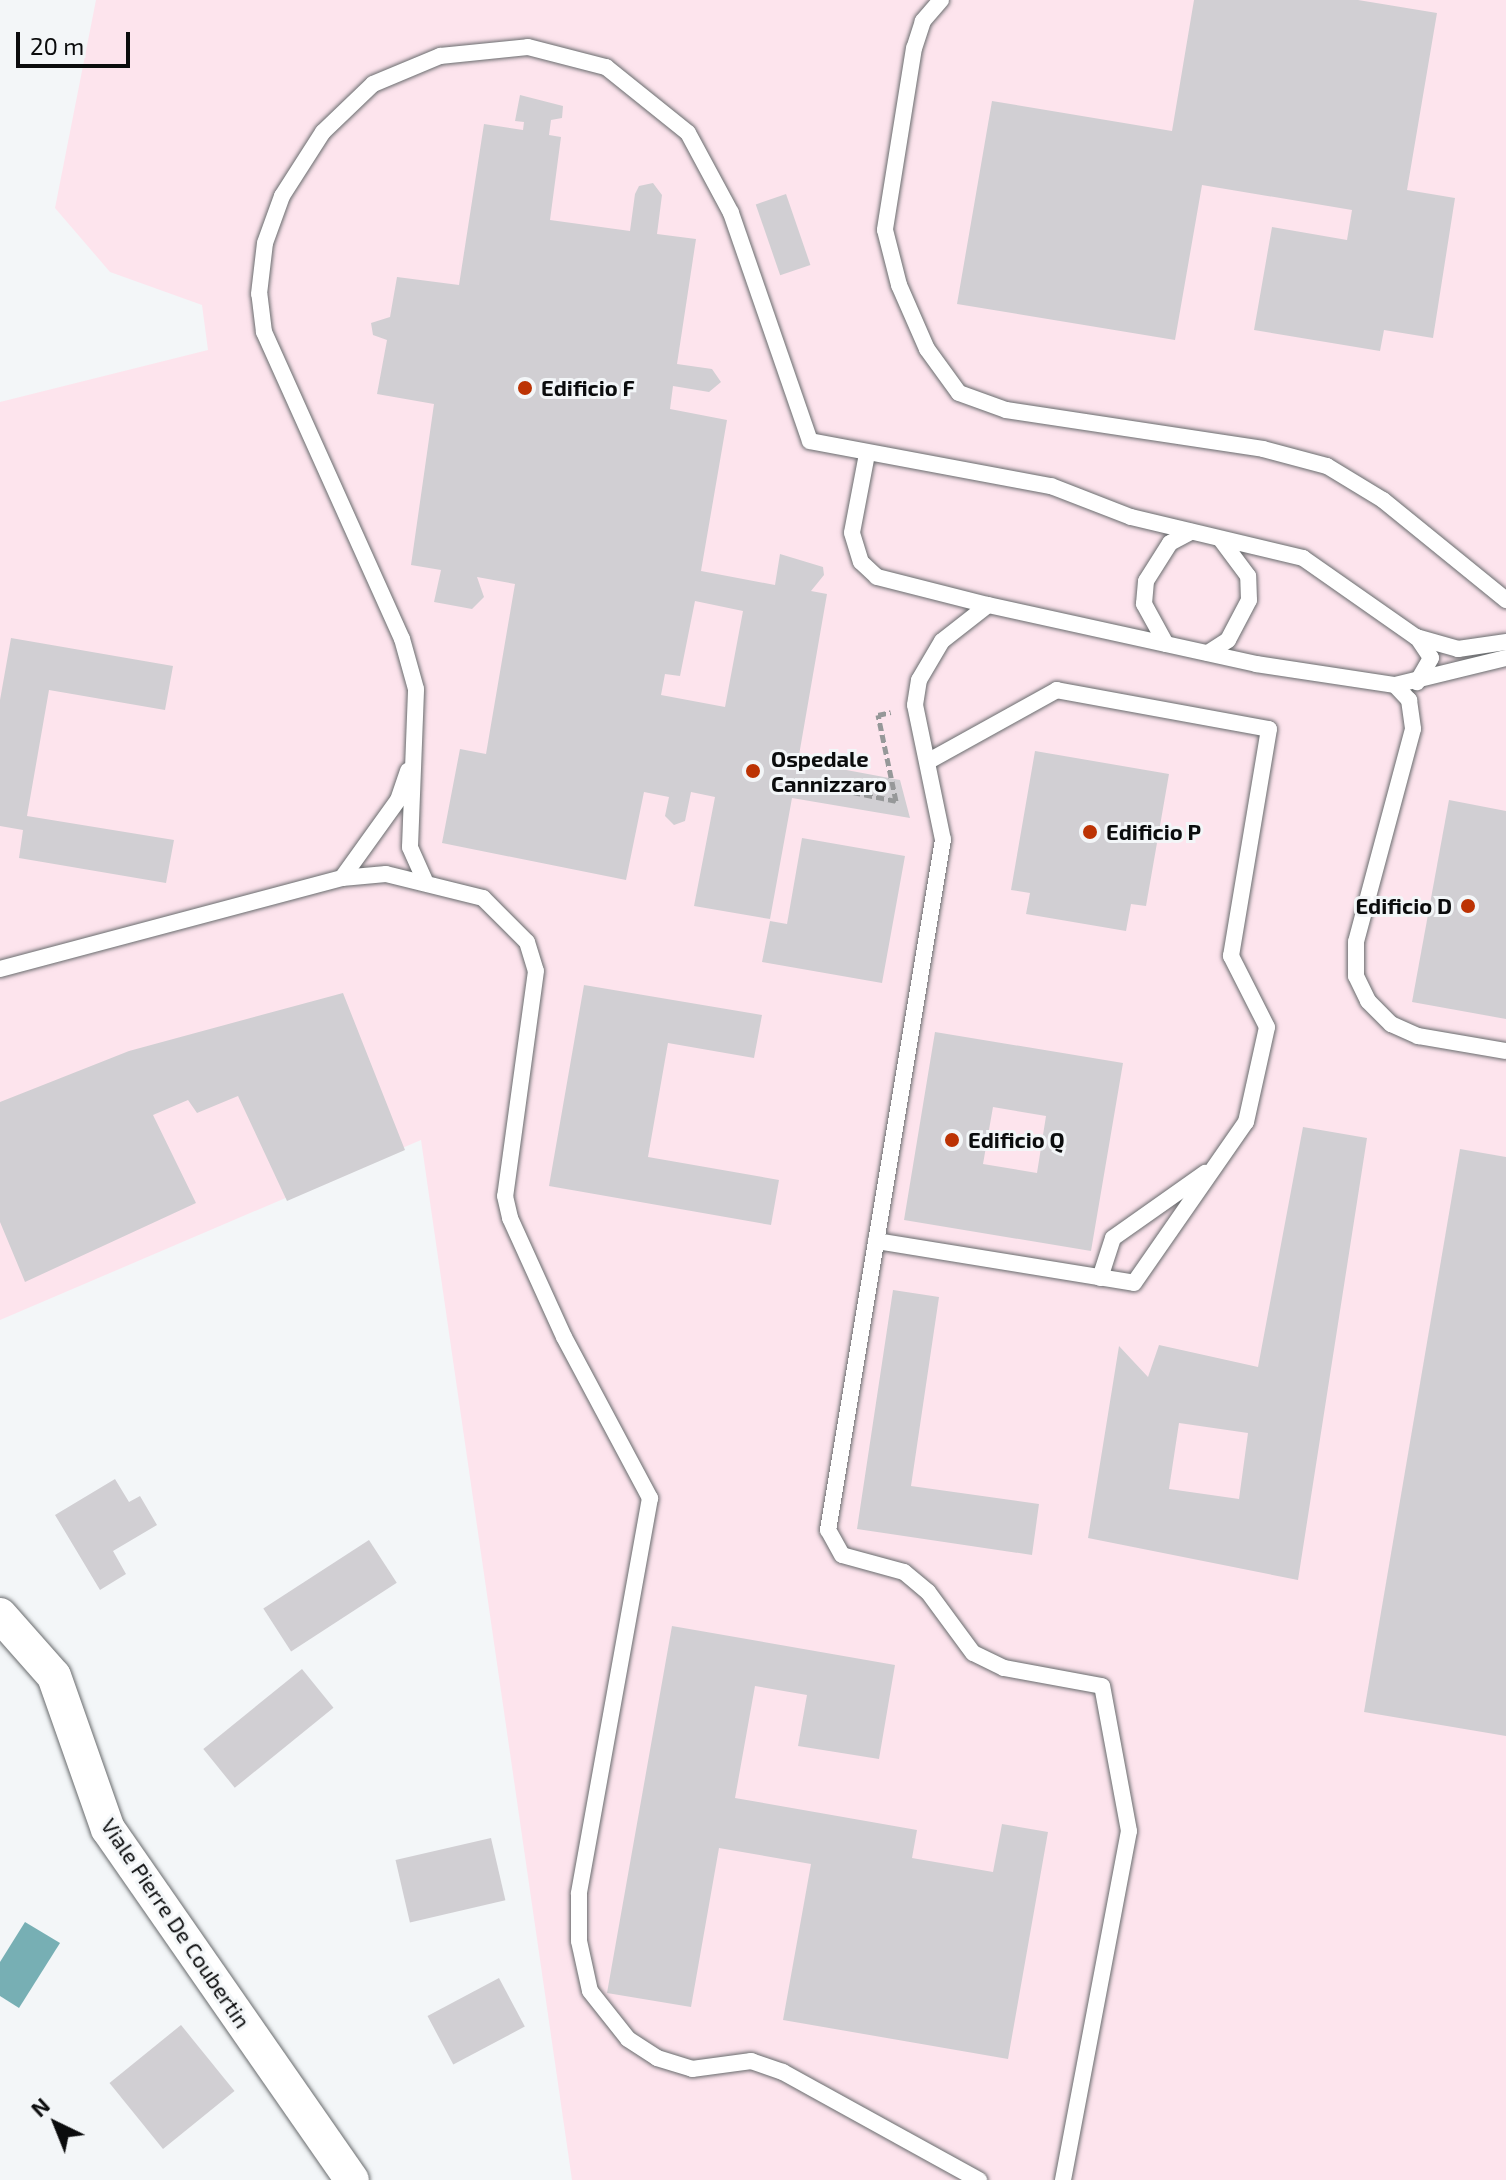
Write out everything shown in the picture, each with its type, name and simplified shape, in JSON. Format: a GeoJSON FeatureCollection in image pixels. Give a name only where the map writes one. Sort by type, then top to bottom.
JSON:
{"type":"FeatureCollection","features":[{"type":"Feature","properties":{"kind":"street","name":"Viale Pierre De Coubertin"},"geometry":{"type":"LineString","coordinates":[[0,1615],[54,1676],[108,1829],[352,2180]]}},
{"type":"Feature","properties":{"kind":"lane"},"geometry":{"type":"LineString","coordinates":[[941,0],[923,21],[914,48],[885,230],[899,285],[927,349],[959,393],[1006,410],[1263,449],[1327,466],[1383,500],[1506,600]]}},
{"type":"Feature","properties":{"kind":"lane"},"geometry":{"type":"LineString","coordinates":[[425,881],[410,847],[416,689],[402,639],[264,332],[259,294],[265,243],[298,166],[347,105],[373,84],[440,56],[528,47],[606,67],[635,85],[688,133],[712,171],[810,441],[1051,486],[1191,532],[1303,558],[1416,637],[1458,649],[1506,642]]}},
{"type":"Feature","properties":{"kind":"lane"},"geometry":{"type":"LineString","coordinates":[[867,454],[852,533],[861,562],[877,577],[988,605],[1208,653],[1395,685],[1506,658]]}},
{"type":"Feature","properties":{"kind":"lane"},"geometry":{"type":"LineString","coordinates":[[1166,644],[1144,604],[1146,581],[1170,543],[1191,532]]}},
{"type":"Feature","properties":{"kind":"lane"},"geometry":{"type":"LineString","coordinates":[[1208,653],[1235,631],[1249,600],[1237,555],[1220,539]]}},
{"type":"Feature","properties":{"kind":"lane"},"geometry":{"type":"LineString","coordinates":[[988,605],[928,659],[915,705],[943,840],[828,1530],[842,1555],[904,1572],[928,1592],[973,1653],[1004,1668],[1102,1686],[1129,1831],[1063,2180]]}},
{"type":"Feature","properties":{"kind":"lane"},"geometry":{"type":"LineString","coordinates":[[1416,637],[1431,658],[1417,682]]}},
{"type":"Feature","properties":{"kind":"lane"},"geometry":{"type":"LineString","coordinates":[[1395,685],[1409,700],[1413,729],[1356,942],[1356,976],[1368,1001],[1391,1024],[1418,1036],[1506,1051]]}},
{"type":"Feature","properties":{"kind":"lane"},"geometry":{"type":"LineString","coordinates":[[876,1241],[1134,1283],[1157,1258],[1210,1170],[1246,1122],[1267,1027],[1231,956],[1269,729],[1057,690],[929,761]]}},
{"type":"Feature","properties":{"kind":"lane"},"geometry":{"type":"LineString","coordinates":[[342,878],[398,800],[415,752]]}},
{"type":"Feature","properties":{"kind":"lane"},"geometry":{"type":"LineString","coordinates":[[0,969],[342,878],[386,874],[425,881],[483,898],[527,942],[536,971],[505,1196],[510,1218],[564,1337],[650,1498],[579,1894],[579,1941],[590,1991],[628,2039],[657,2058],[692,2069],[751,2061],[783,2072],[979,2180]]}},
{"type":"Feature","properties":{"kind":"lane"},"geometry":{"type":"LineString","coordinates":[[1100,1278],[1113,1238],[1210,1170]]}},
{"type":"Feature","properties":{"kind":"path"},"geometry":{"type":"LineString","coordinates":[[794,780],[896,801],[878,715],[915,705]]}},
{"type":"Feature","properties":{"kind":"shaded area","name":"Ospedale Cannizzaro"},"geometry":{"type":"Polygon","coordinates":[[[96,0],[1506,0],[1506,2180],[572,2180],[421,1140],[0,1320],[0,402],[208,350],[202,305],[110,272],[55,208],[96,0]]]}},
{"type":"Feature","properties":{"kind":"water"},"geometry":{"type":"Polygon","coordinates":[[[25,1922],[60,1943],[19,2008],[0,1996],[0,1962],[25,1922]]]}},
{"type":"Feature","properties":{"kind":"building"},"geometry":{"type":"Polygon","coordinates":[[[1194,0],[1358,0],[1437,13],[1407,190],[1455,198],[1433,338],[1384,330],[1380,351],[1254,330],[1272,227],[1347,240],[1352,210],[1202,185],[1175,340],[957,304],[992,101],[1172,131],[1194,0]]]}},
{"type":"Feature","properties":{"kind":"building","name":"Edificio F"},"geometry":{"type":"Polygon","coordinates":[[[520,95],[563,106],[562,118],[551,120],[549,135],[561,137],[550,220],[630,231],[635,194],[639,186],[653,183],[662,195],[657,234],[696,239],[677,364],[712,369],[721,382],[709,392],[673,386],[670,409],[727,420],[701,571],[775,585],[780,554],[823,567],[824,575],[811,591],[827,594],[798,761],[900,780],[910,818],[792,798],[770,919],[694,906],[715,797],[691,792],[685,821],[674,825],[665,816],[669,797],[644,792],[626,880],[442,843],[460,749],[486,754],[515,584],[477,577],[484,597],[472,609],[434,602],[441,570],[411,565],[434,404],[377,394],[387,340],[373,335],[371,323],[390,317],[397,277],[459,285],[484,124],[523,130],[524,122],[515,121],[520,95]],[[695,601],[680,676],[665,674],[661,695],[725,707],[743,611],[695,601]]]}},
{"type":"Feature","properties":{"kind":"building"},"geometry":{"type":"Polygon","coordinates":[[[786,194],[810,265],[780,275],[756,204],[786,194]]]}},
{"type":"Feature","properties":{"kind":"building"},"geometry":{"type":"Polygon","coordinates":[[[11,638],[173,666],[165,710],[49,690],[27,816],[174,840],[166,883],[19,858],[23,830],[0,826],[0,700],[11,638]]]}},
{"type":"Feature","properties":{"kind":"building","name":"Edificio P"},"geometry":{"type":"Polygon","coordinates":[[[1035,751],[1169,774],[1146,906],[1131,904],[1126,931],[1026,914],[1030,893],[1011,890],[1035,751]]]}},
{"type":"Feature","properties":{"kind":"building","name":"Edificio D"},"geometry":{"type":"Polygon","coordinates":[[[1449,800],[1506,811],[1506,1019],[1412,1002],[1449,800]]]}},
{"type":"Feature","properties":{"kind":"building"},"geometry":{"type":"Polygon","coordinates":[[[802,838],[905,856],[882,983],[762,962],[770,921],[787,924],[802,838]]]}},
{"type":"Feature","properties":{"kind":"building"},"geometry":{"type":"Polygon","coordinates":[[[584,985],[762,1015],[754,1058],[668,1043],[648,1157],[779,1180],[771,1225],[549,1186],[584,985]]]}},
{"type":"Feature","properties":{"kind":"building"},"geometry":{"type":"Polygon","coordinates":[[[343,993],[405,1150],[287,1201],[238,1096],[197,1113],[188,1100],[153,1115],[196,1203],[25,1282],[0,1222],[0,1102],[129,1051],[343,993]]]}},
{"type":"Feature","properties":{"kind":"building","name":"Edificio Q"},"geometry":{"type":"Polygon","coordinates":[[[935,1032],[1123,1063],[1091,1251],[904,1220],[935,1032]],[[993,1107],[983,1164],[1037,1173],[1046,1116],[993,1107]]]}},
{"type":"Feature","properties":{"kind":"building"},"geometry":{"type":"Polygon","coordinates":[[[1303,1127],[1367,1138],[1298,1580],[1088,1538],[1119,1346],[1148,1377],[1159,1345],[1258,1367],[1303,1127]],[[1179,1423],[1169,1489],[1239,1499],[1248,1433],[1179,1423]]]}},
{"type":"Feature","properties":{"kind":"building"},"geometry":{"type":"Polygon","coordinates":[[[1460,1149],[1506,1157],[1506,1736],[1364,1712],[1460,1149]]]}},
{"type":"Feature","properties":{"kind":"building"},"geometry":{"type":"Polygon","coordinates":[[[893,1290],[939,1297],[911,1486],[1039,1504],[1032,1555],[857,1529],[893,1290]]]}},
{"type":"Feature","properties":{"kind":"building"},"geometry":{"type":"Polygon","coordinates":[[[115,1479],[129,1502],[140,1496],[157,1525],[113,1551],[126,1574],[100,1590],[55,1515],[115,1479]]]}},
{"type":"Feature","properties":{"kind":"building"},"geometry":{"type":"Polygon","coordinates":[[[369,1540],[397,1583],[291,1651],[263,1609],[369,1540]]]}},
{"type":"Feature","properties":{"kind":"building"},"geometry":{"type":"Polygon","coordinates":[[[672,1626],[895,1665],[879,1759],[798,1746],[807,1695],[755,1686],[735,1798],[917,1830],[912,1858],[993,1872],[1002,1824],[1048,1832],[1008,2059],[783,2020],[811,1864],[719,1848],[691,2007],[607,1993],[672,1626]]]}},
{"type":"Feature","properties":{"kind":"building"},"geometry":{"type":"Polygon","coordinates":[[[302,1669],[333,1708],[235,1788],[203,1749],[302,1669]]]}},
{"type":"Feature","properties":{"kind":"building"},"geometry":{"type":"Polygon","coordinates":[[[491,1838],[505,1900],[410,1922],[396,1860],[491,1838]]]}},
{"type":"Feature","properties":{"kind":"building"},"geometry":{"type":"Polygon","coordinates":[[[499,1978],[525,2027],[453,2065],[427,2016],[499,1978]]]}},
{"type":"Feature","properties":{"kind":"building"},"geometry":{"type":"Polygon","coordinates":[[[181,2025],[234,2091],[163,2149],[110,2083],[181,2025]]]}},
{"type":"Feature","properties":{"kind":"place","name":"Edificio F"},"geometry":{"type":"Point","coordinates":[525,388]}},
{"type":"Feature","properties":{"kind":"place","name":"Ospedale Cannizzaro"},"geometry":{"type":"Point","coordinates":[753,771]}},
{"type":"Feature","properties":{"kind":"place","name":"Edificio P"},"geometry":{"type":"Point","coordinates":[1090,832]}},
{"type":"Feature","properties":{"kind":"place","name":"Edificio D"},"geometry":{"type":"Point","coordinates":[1468,906]}},
{"type":"Feature","properties":{"kind":"place","name":"Edificio Q"},"geometry":{"type":"Point","coordinates":[952,1140]}}]}
